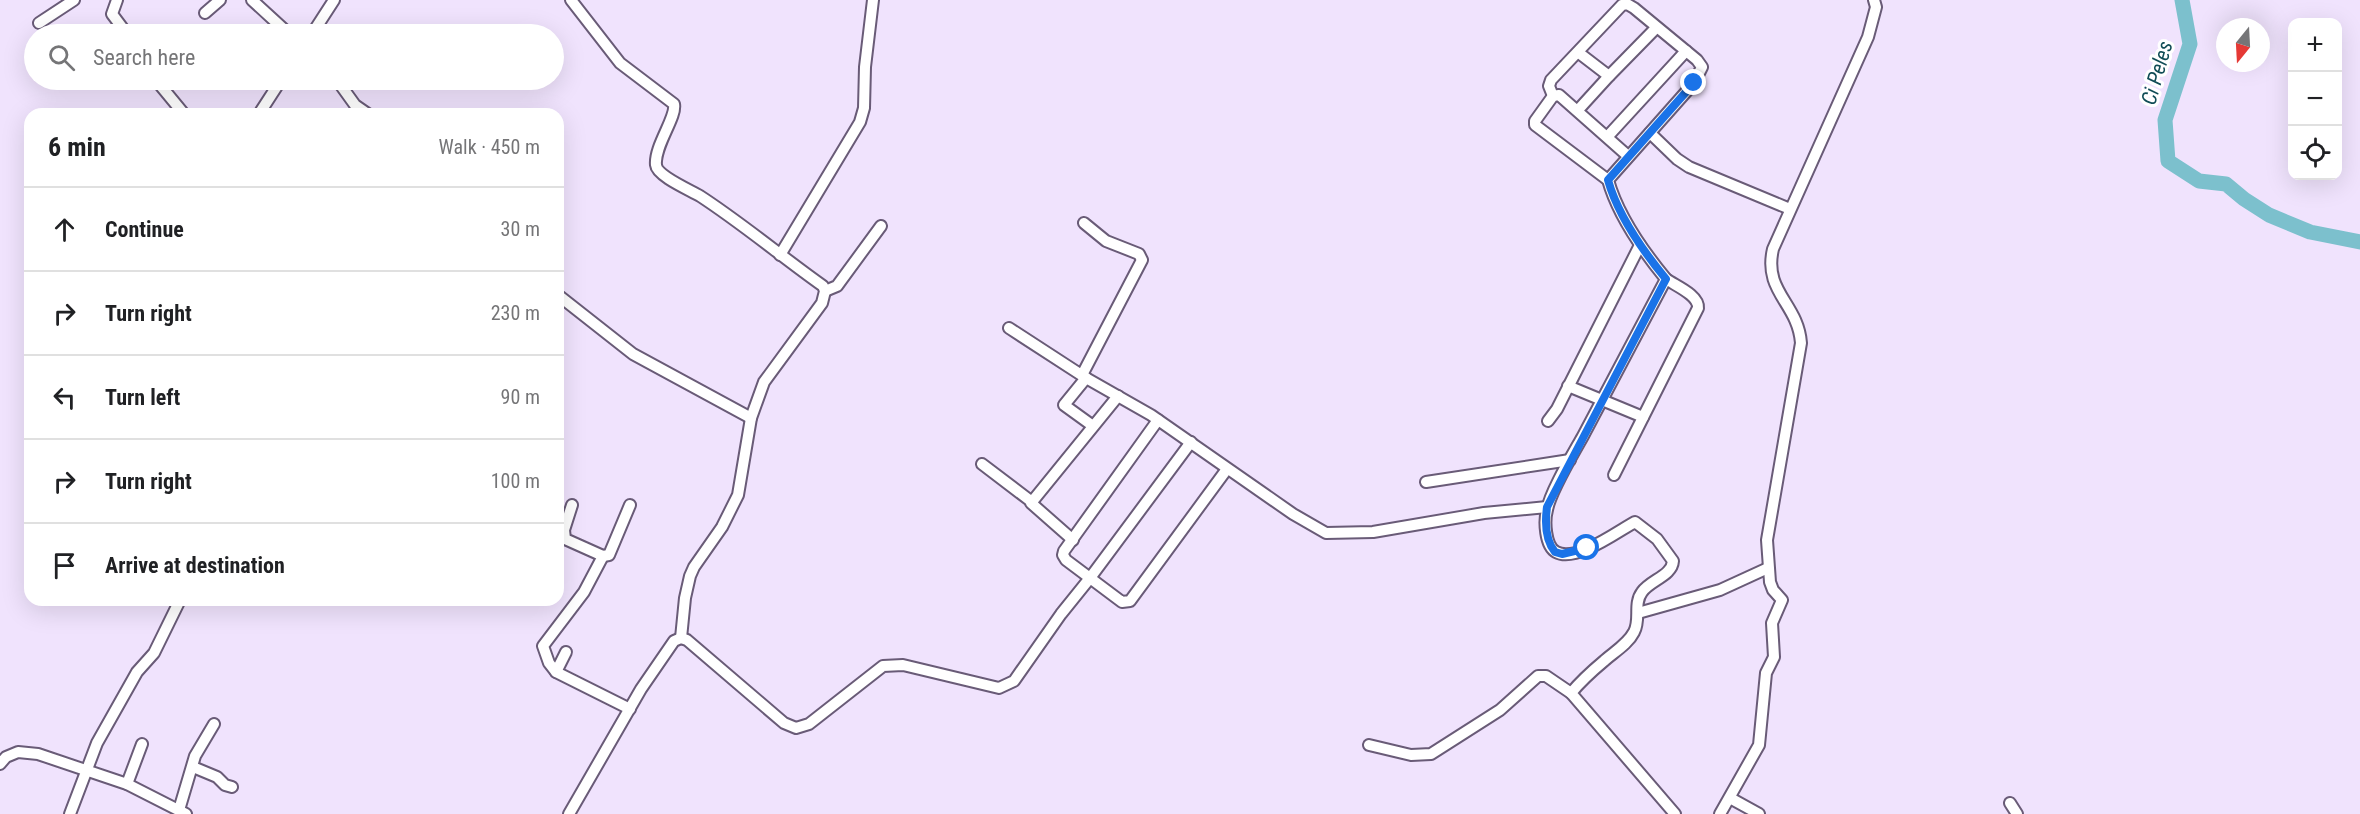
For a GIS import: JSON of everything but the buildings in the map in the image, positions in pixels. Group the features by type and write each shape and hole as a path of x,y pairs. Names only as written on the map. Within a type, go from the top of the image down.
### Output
{"street":[{"path":"39,22 74,0"},
{"path":"205,13 220,0"},
{"path":"252,0 278,24"},
{"path":"319,24 334,0"},
{"path":"571,0 620,63 674,104 675,108 658,150 656,164 659,172 701,196 823,286 825,291 822,303 767,377 751,418 740,488 722,527 694,567 685,598 681,638"},
{"path":"780,255 860,122 864,108 865,66 873,0"},
{"path":"1720,814 1759,745 1766,670 1774,657 1772,623 1782,598 1773,590 1768,568 1767,540 1801,343 1800,331 1790,308 1773,283 1770,262 1790,209 1868,37 1875,14 1874,0"},
{"path":"114,1 112,14 120,24"},
{"path":"1553,96 1549,86 1551,80 1622,5 1634,8 1702,67 1700,75 1608,180"},
{"path":"1578,110 1656,28"},
{"path":"1608,136 1686,51"},
{"path":"1579,53 1609,76"},
{"path":"164,90 179,108"},
{"path":"263,108 275,90"},
{"path":"345,90 360,108"},
{"path":"1614,475 1699,304 1696,298 1666,279 1640,244 1608,180 1535,124 1535,121 1553,96 1559,94 1628,156"},
{"path":"1650,133 1677,159 1689,167 1790,209"},
{"path":"1084,223 1106,241 1139,254 1142,260 1084,376 1064,405 1093,426"},
{"path":"825,291 837,286 881,226"},
{"path":"1548,421 1554,415 1640,244"},
{"path":"1571,693 1627,642 1635,632 1637,603 1642,592 1673,566 1673,561 1657,539 1635,522 1599,544 1562,554 1555,552 1550,545 1545,520 1547,507 1570,460 1666,279"},
{"path":"564,300 633,354 751,418"},
{"path":"1009,328 1158,420 1293,514 1326,533 1373,532 1484,513 1547,507"},
{"path":"1568,386 1644,417"},
{"path":"1032,502 1118,396"},
{"path":"1158,420 1063,555 1066,560 1122,602 1130,601 1227,468"},
{"path":"569,814 671,643 681,638 687,640 784,723 792,727 801,728 809,724 883,666 903,665 999,688 1006,686 1014,681 1066,607 1191,442"},
{"path":"1426,482 1570,460"},
{"path":"982,464 1032,502 1032,506 1073,540"},
{"path":"572,505 564,530 565,538 569,542 603,556 609,555 630,506"},
{"path":"603,556 584,592 543,646 549,663 556,672 630,709"},
{"path":"1638,613 1720,590 1768,568"},
{"path":"70,814 97,743 136,672 154,652 177,606"},
{"path":"556,672 566,652"},
{"path":"1369,745 1411,755 1431,754 1500,710 1538,676 1546,676 1571,693 1675,814"},
{"path":"0,764 10,754 25,752 127,784 183,812 195,756 214,724"},
{"path":"127,784 142,744"},
{"path":"193,767 232,787"},
{"path":"1730,798 1759,814"},
{"path":"2010,803 2017,814"}],"waterway":[{"name":"Ci Peles","path":"2182,0 2190,44 2165,120 2168,161 2199,181 2226,184 2269,215 2310,232 2360,242"}],"route":[{"path":"1587,548 1562,554 1555,552 1548,539 1545,520 1547,507 1666,279 1648,258 1611,190 1608,180 1694,83"}]}
